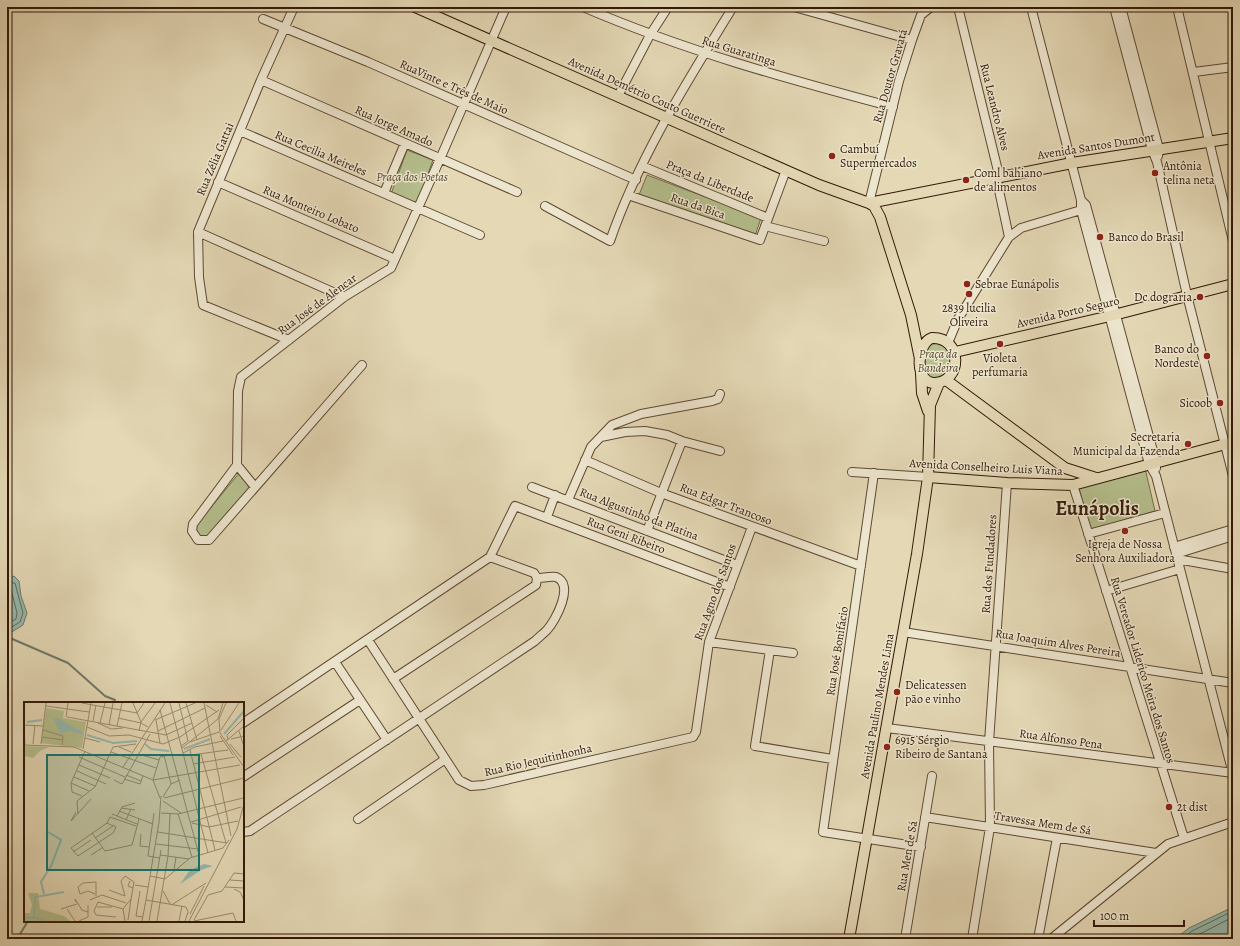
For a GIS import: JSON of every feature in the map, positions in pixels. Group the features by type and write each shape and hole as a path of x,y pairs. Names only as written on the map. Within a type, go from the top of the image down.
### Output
{"main road":[{"name":"Avenida Demétrio Couto Guerriere","path":"415,7 786,170 850,197 869,203"},
{"name":"Avenida Santos Dumont","path":"869,203 998,176 1233,138"},
{"path":"869,203 874,206 880,217 911,315 920,359 922,393 929,413"},
{"name":"Avenida Porto Seguro","path":"955,352 1114,315 1233,284"},
{"path":"911,315 919,331 927,340"},
{"path":"927,340 939,338 948,343 955,352 954,368 942,381 931,398 929,413"},
{"path":"920,359 927,340"},
{"path":"921,373 927,382 942,381 1066,468 1096,478"},
{"name":"Avenida Paulino Mendes Lima","path":"848,939 904,632 928,477 929,413"},
{"name":"Avenida Conselheiro Luis Viana","path":"928,477 1007,483 1073,485 1229,443"},
{"path":"1066,468 1071,476 1073,485"}],"street":[{"name":"Rua Zélia Gattai","path":"288,340 203,305 199,277 198,232 261,80 294,7"},
{"name":"Rua José de Alencar","path":"237,465 238,391 241,377 344,297 391,268 506,7"},
{"name":"Rua Guaratinga","path":"583,7 650,35 704,53 794,81 893,107"},
{"path":"618,96 650,35 668,7"},
{"path":"545,206 610,241 623,204 666,118 733,7"},
{"path":"794,7 912,40"},
{"name":"Rua Doutor Gravatá","path":"869,203 893,107 912,40 921,16 931,7"},
{"name":"Rua Leandro Alves","path":"958,7 998,176 997,181 1009,237"},
{"path":"1031,7 1153,463 1207,680 1233,774"},
{"path":"1114,7 1130,54"},
{"path":"1121,7 1130,54 1155,150 1187,295 1229,443 1233,476"},
{"path":"1177,7 1233,241"},
{"name":"RuaVinte e Três de Maio","path":"263,19 368,62 636,180"},
{"path":"1194,74 1233,67"},
{"path":"1194,74 1233,70"},
{"name":"Rua Jorge Amado","path":"261,80 517,192"},
{"name":"Rua Cecilia Meireles","path":"240,131 480,236"},
{"path":"384,193 405,143"},
{"name":"Praça da Liberdade","path":"642,166 766,222 824,241"},
{"path":"766,222 786,170"},
{"name":"Rua Monteiro Lobato","path":"218,182 395,259"},
{"name":"Rua da Bica","path":"628,195 760,240 766,222"},
{"path":"948,343 958,319 1009,237 1021,228 1083,205"},
{"path":"198,232 344,297"},
{"path":"255,487 237,465 194,524 192,530 195,537 202,541 209,540 362,365"},
{"path":"568,500 591,446 612,425 629,417 712,401 718,399 720,394"},
{"path":"601,437 625,432 645,431 667,435 682,441 720,451"},
{"path":"647,531 682,441"},
{"name":"Rua Edgar Trancoso","path":"585,460 661,493 861,566"},
{"name":"Avenida Conselheiro Luis Viana","path":"852,472 928,477"},
{"name":"Rua José Bonifácio","path":"866,839 823,832 832,759 874,473"},
{"name":"Rua dos Fundadores","path":"972,939 990,827 989,742 1007,483"},
{"name":"Rua Vereador Liderico Meira dos Santos","path":"1073,485 1184,838"},
{"name":"Rua Algustinho da Platina","path":"532,487 737,565"},
{"path":"547,517 555,495"},
{"name":"Rua Geni Ribeiro","path":"490,557 515,506 730,587"},
{"path":"1088,534 1165,513"},
{"name":"Rua Agno dos Santos","path":"693,737 696,732 709,642 752,527"},
{"path":"1176,553 1233,529"},
{"path":"1176,553 1233,536"},
{"path":"1176,553 1233,569"},
{"path":"244,721 368,640 490,557 534,573 537,578 536,585 392,679"},
{"path":"1106,590 1180,569"},
{"path":"244,832 250,831 535,641 547,630 555,617 566,590 564,583 555,577 537,578"},
{"name":"Rua Joaquim Alves Pereira","path":"904,632 1233,683"},
{"name":"Rua Rio Jequitinhonha","path":"368,640 444,760 459,780 464,784 478,787 693,737"},
{"path":"709,642 793,653"},
{"path":"770,650 755,746 832,759"},
{"path":"335,662 387,740"},
{"path":"244,776 360,700"},
{"name":"Rua Alfonso Pena","path":"887,728 1233,774"},
{"path":"358,819 444,760"},
{"name":"Rua Men de Sá","path":"905,939 932,776"},
{"name":"Travessa Mem de Sá","path":"926,817 1156,853"},
{"path":"1051,939 1168,844 1233,822"},
{"path":"1038,939 1057,838"},
{"path":"866,839 921,847"}],"green space":[{"name":"Praça dos Poetas","path":"407,150 433,160 417,204 391,194"},
{"path":"647,175 761,218 755,236 639,195"},
{"name":"Praça da Bandeira","path":"934,341 947,344 953,365 945,377 928,378 924,369 925,353 930,344"},
{"path":"1145,468 1155,511 1090,530 1079,488"},
{"path":"240,472 245,476 249,489 208,538 202,539 194,528"}],"water":[{"path":"14,576 19,581 21,596 27,613 23,625 7,635 7,579"},
{"path":"1233,907 1233,939 1175,939 1189,928"}],"waterway":[{"path":"7,632 10,638 68,663 105,696 115,700 114,702"},
{"path":"17,939 27,922"}],"place":[{"name":"Cambuí Supermercados","path":"832,156"},
{"name":"Antônia telina neta","path":"1155,173"},
{"name":"Coml bahiano de alimentos","path":"966,180"},
{"name":"Banco do Brasil","path":"1100,237"},
{"name":"Sebrae Eunápolis","path":"967,284"},
{"name":"2839 lucilia Oliveira","path":"969,294"},
{"name":"Dc dograria","path":"1200,297"},
{"name":"Violeta perfumaria","path":"1000,344"},
{"name":"Banco do Nordeste","path":"1207,356"},
{"name":"Sicoob","path":"1220,403"},
{"name":"Secretaria Municipal da Fazenda","path":"1188,444"},
{"name":"Igreja de Nossa Senhora Auxiliadora","path":"1125,531"},
{"name":"Delicatessen pão e vinho","path":"897,692"},
{"name":"6915 Sérgio Ribeiro de Santana","path":"887,747"},
{"name":"2t dist","path":"1169,807"}],"district":[{"name":"Eunápolis","path":"1097,508"}]}
